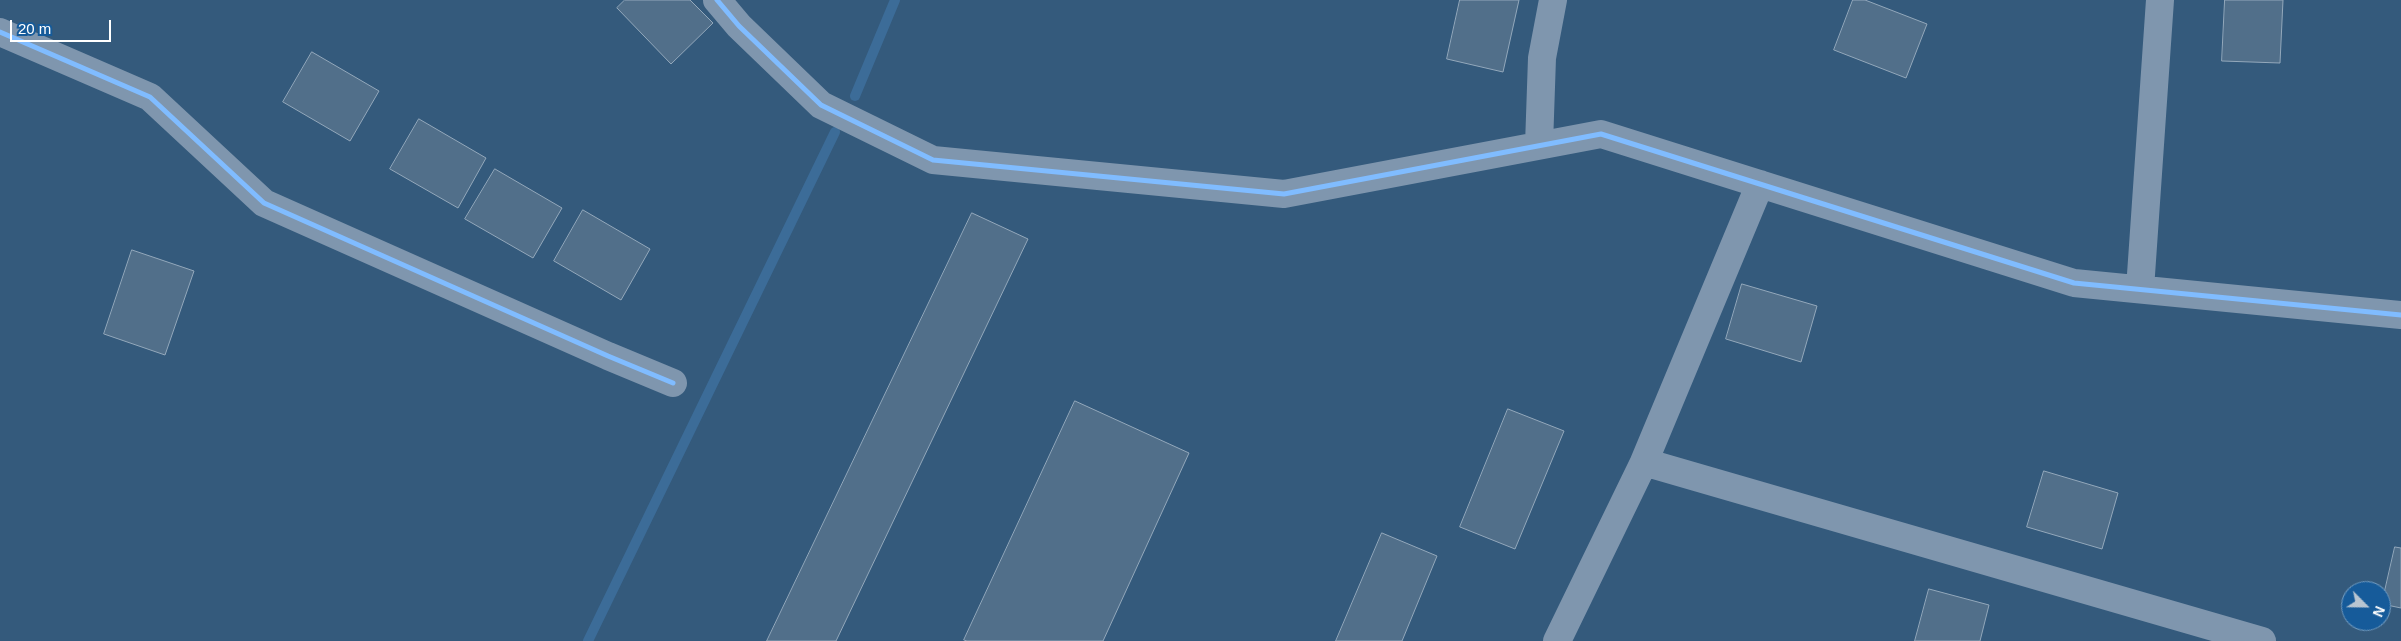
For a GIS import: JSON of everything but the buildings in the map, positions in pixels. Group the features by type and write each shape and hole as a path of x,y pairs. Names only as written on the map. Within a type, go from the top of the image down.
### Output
{"street":[{"path":"717,0 739,26 821,105 933,160 1284,194 1601,134 2074,283 2401,315"},
{"path":"1539,145 1542,58 1553,0"},
{"path":"2140,289 2160,0"},
{"path":"0,32 150,97 264,203 608,356 673,382"},
{"path":"1556,641 1644,462 1760,184"},
{"path":"1644,462 2262,641"}],"waterway":[{"path":"855,96 895,0"},
{"path":"588,641 835,132"}],"cycle path":[{"path":"717,0 739,26 821,105 933,160 1284,194 1601,134 2074,283 2401,315"},
{"path":"0,32 150,97 264,203 673,383"}]}
